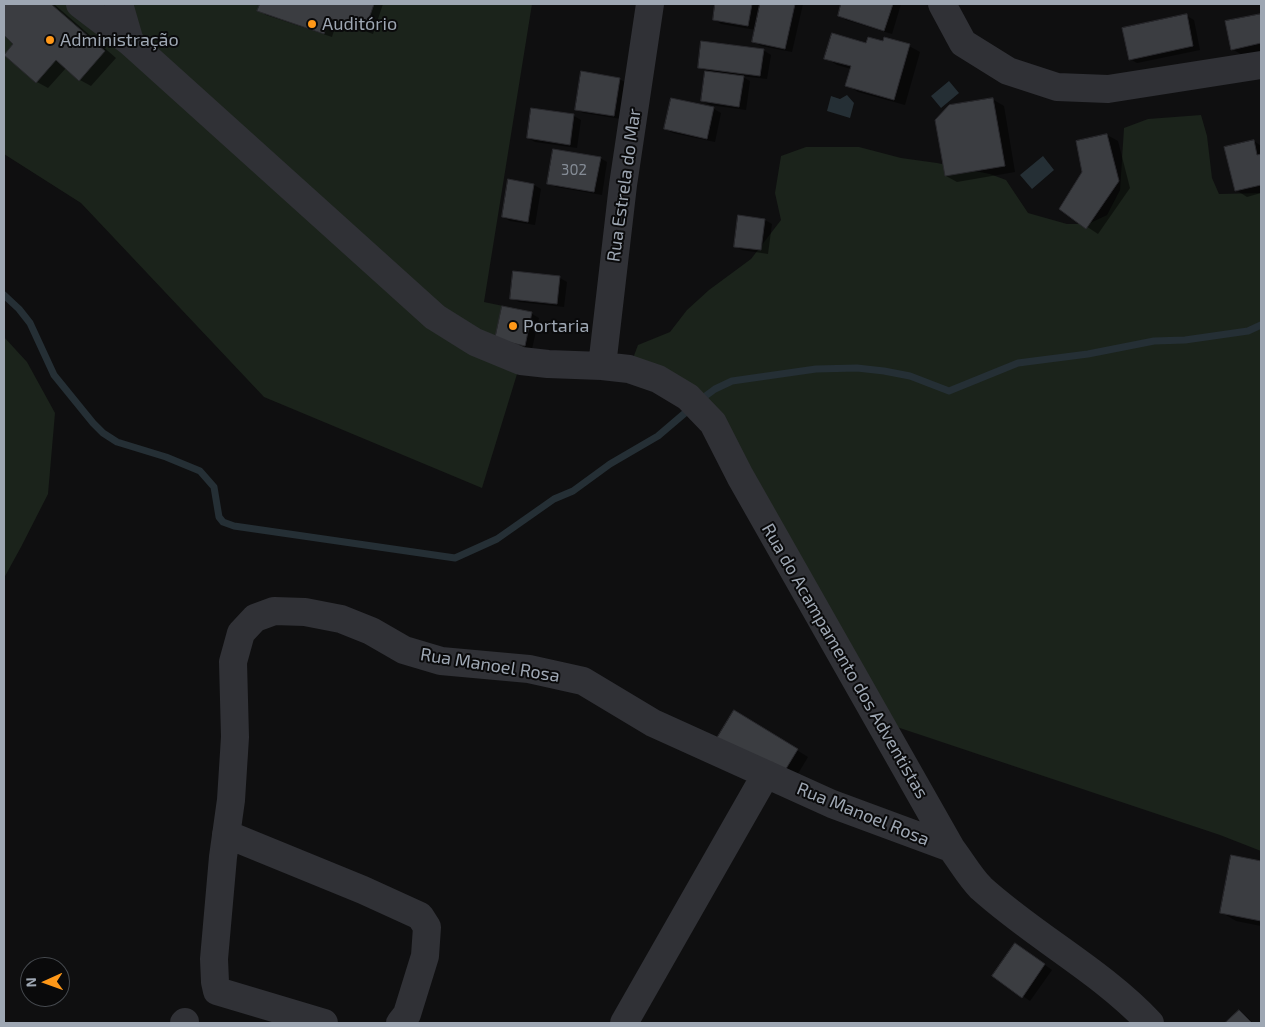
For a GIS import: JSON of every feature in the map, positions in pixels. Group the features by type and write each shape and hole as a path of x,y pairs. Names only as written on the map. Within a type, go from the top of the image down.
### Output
{"street":[{"name":"Rua do Acampamento dos Adventistas","path":"80,4 130,42 435,317 475,342 522,361 628,369 658,380 688,397 713,423 740,476 951,848 980,886 1019,920 1082,964 1131,1003 1150,1023"},
{"path":"119,4 130,42"},
{"name":"Rua Estrela do Mar","path":"602,366 623,185 650,4"},
{"path":"942,4 963,43 1008,71 1057,87 1108,89 1261,65"},
{"name":"Rua Manoel Rosa","path":"324,1023 217,991 214,982 214,959 231,800 235,737 233,662 241,633 255,618 274,611 306,612 341,619 371,630 404,650 441,661 529,669 583,681 653,723 832,804 951,848"},
{"path":"624,1023 766,774"},
{"path":"226,834 363,890 420,916 427,928 425,956 407,1014 400,1023"}],"shaded area":[{"path":"4,4 532,4 484,302 532,312 521,361 482,488 264,397 81,203 4,154"},
{"path":"949,81 959,93 941,108 931,96"},
{"path":"847,95 854,103 850,118 827,111 831,96 840,99"},
{"path":"1201,115 1207,136 1212,178 1219,194 1261,193 1261,851 1220,835 879,721 722,431 630,366 638,345 670,332 687,310 709,290 751,259 781,220 775,193 781,156 806,147 859,147 901,158 990,174 1006,180 1028,213 1067,224 1088,224 1107,215 1120,190 1124,128 1148,119"},
{"path":"1043,156 1054,170 1032,189 1020,175"},
{"path":"4,337 27,362 55,413 48,494 4,578"}],"building":[{"name":"Administração","path":"4,4 51,4 105,51 79,81 56,60 36,83 4,55 13,44 4,35"},
{"name":"Auditório","path":"260,4 374,4 365,30 329,18 324,34 257,11"},
{"path":"715,4 752,4 748,26 713,20"},
{"path":"760,4 795,4 785,49 752,42"},
{"path":"841,4 893,4 884,31 838,16"},
{"path":"1187,14 1193,46 1129,60 1122,28"},
{"path":"1261,14 1261,43 1231,50 1225,21"},
{"path":"832,33 866,43 868,37 883,41 884,37 910,44 894,100 845,86 851,66 824,59"},
{"path":"701,41 764,49 760,76 698,68"},
{"path":"581,71 620,78 614,116 575,110"},
{"path":"705,71 744,76 739,107 701,101"},
{"path":"671,98 714,107 707,139 664,129"},
{"path":"993,98 1005,166 945,176 935,120 949,105"},
{"path":"531,108 574,114 570,145 527,138"},
{"path":"1107,134 1119,181 1086,229 1059,209 1082,172 1076,141"},
{"path":"1254,140 1257,155 1261,154 1261,185 1235,191 1224,147"},
{"path":"553,149 601,157 594,192 547,184"},
{"path":"508,179 534,184 528,222 502,217"},
{"path":"738,215 765,219 761,250 734,247"},
{"path":"513,271 560,276 557,304 510,299"},
{"name":"Portaria","path":"502,306 532,312 525,346 495,339"},
{"path":"734,710 798,749 781,777 717,738"},
{"path":"1231,855 1261,861 1261,921 1220,913"},
{"path":"1015,943 1045,964 1022,998 992,976"},
{"path":"1239,1010 1252,1023 1225,1023"}],"waterway":[{"path":"4,295 30,323 54,375 93,423 103,433 117,442 166,457 200,471 214,487 219,517 223,522 234,526 455,558 497,539 554,499 573,491 610,464 658,436 692,407"},
{"path":"700,400 715,389 732,381 816,369 857,368 884,371 910,376 949,391 1018,363 1088,354 1154,341 1185,340 1248,331 1261,325"}],"place":[{"name":"Auditório","path":"312,24"},
{"name":"Administração","path":"50,40"},
{"name":"Portaria","path":"513,326"}]}
